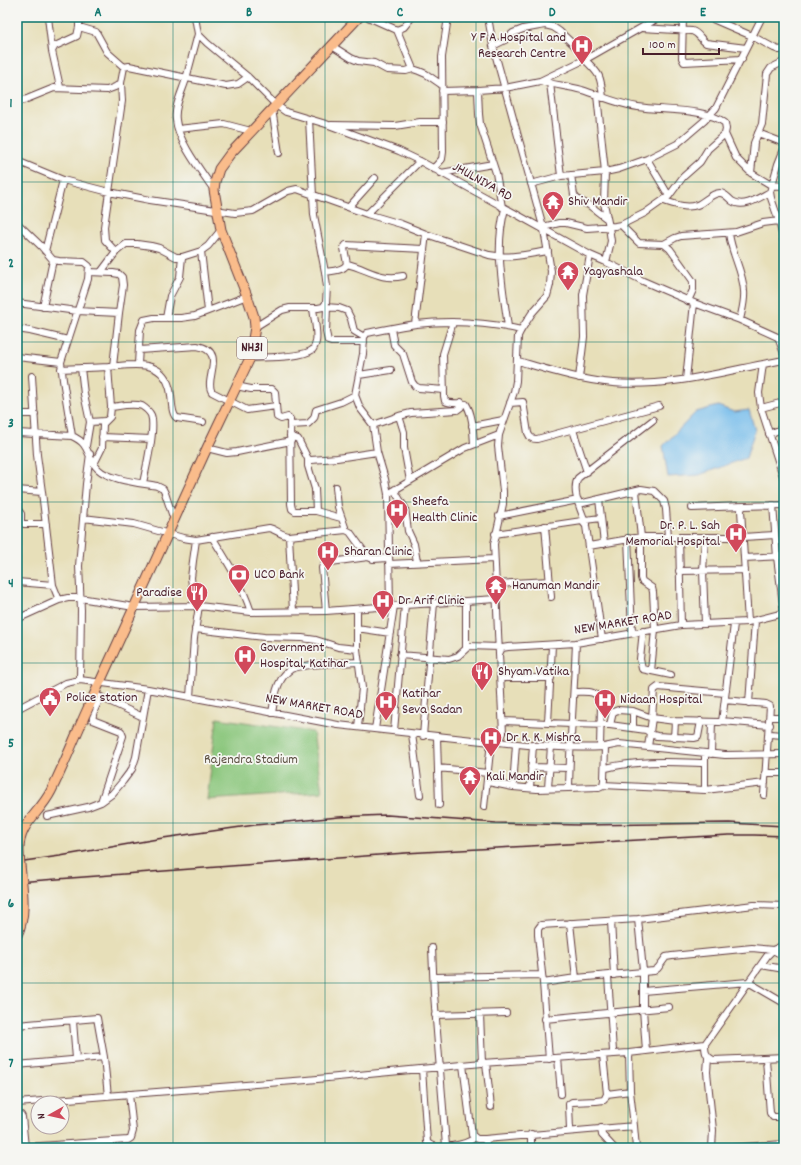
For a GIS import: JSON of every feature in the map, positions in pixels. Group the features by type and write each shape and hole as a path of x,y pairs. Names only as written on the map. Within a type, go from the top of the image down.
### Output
{"highway":[{"name":"NH31","path":"17,935 23,920 18,843 21,833 24,827 40,808 51,790 89,706 98,696 99,683 250,358 255,327 247,296 221,230 214,190 216,176 223,163 251,131 359,17"}],"street":[{"path":"48,17 52,51 60,87"},
{"path":"52,51 55,46 77,36 79,17"},
{"path":"195,17 198,34 176,111 176,120 183,142 214,190"},
{"path":"368,17 397,30 404,28 412,17"},
{"path":"433,169 442,159 443,152 442,57 448,17"},
{"path":"488,17 493,46 543,228 551,271 550,285 547,296 532,313 518,336 516,381 499,435 498,446 503,504 495,534 494,559 504,721 503,733 499,742"},
{"path":"543,17 545,25"},
{"path":"332,46 351,58 374,63 387,70 406,71 413,69 426,74 442,88 478,90 504,88 540,81 586,58 660,17"},
{"path":"683,17 682,58 684,62 742,59"},
{"path":"708,17 781,50 783,63 771,68 767,74 762,124 754,143 751,173"},
{"path":"531,184 561,176 605,172 635,164 677,144 716,108 762,17"},
{"path":"493,46 505,40 513,33 523,29 545,25 553,27 586,58 600,76 605,172 604,204 611,241 606,262"},
{"path":"79,27 96,32 107,52 124,67 134,66 226,86 238,84 248,77"},
{"path":"642,28 696,32 706,43 746,48"},
{"path":"397,30 413,69"},
{"name":"JHULNIYA RD","path":"198,34 248,77 274,107 326,124 399,151 420,161 590,255 643,281 691,302 740,320 781,339"},
{"path":"116,252 105,240 104,233 108,192 122,101 121,83 124,67"},
{"path":"540,81 580,89 638,107 710,115 721,119 725,122 725,134 736,158 751,173 771,185 784,186"},
{"path":"17,103 46,90 60,87 107,90 121,83"},
{"path":"550,83 561,176"},
{"path":"478,90 480,124 496,173 503,208 499,232 499,257 508,327"},
{"path":"274,107 279,153"},
{"path":"309,119 316,228 325,272 327,293 325,308 328,341 364,340"},
{"path":"326,124 395,126 420,122 443,122"},
{"path":"178,129 224,124 251,131"},
{"path":"758,133 784,143"},
{"path":"543,228 559,223 566,223 587,228 609,227 621,225 645,214 669,196 684,177 700,162 708,149 725,134"},
{"path":"784,149 771,185 770,192 784,242"},
{"path":"647,159 669,196"},
{"path":"17,161 62,180 108,192 235,213 252,211 288,191 297,189 367,214 401,224 477,252 499,257 548,251"},
{"path":"367,214 420,161"},
{"path":"441,173 493,164"},
{"path":"571,175 574,195 578,200 589,205 606,218"},
{"path":"349,207 375,178"},
{"path":"45,251 62,180"},
{"path":"664,201 684,206 691,206 698,204 714,194 720,193 724,194 733,202 744,204 770,192"},
{"path":"621,225 640,243 664,244 681,236 729,233 763,223 779,221"},
{"path":"17,223 52,260 84,262 89,266 89,272 68,340 61,369 72,436"},
{"path":"101,272 116,252 126,244 137,244 159,248 172,255 182,257 201,251 208,246 221,230"},
{"path":"729,233 730,244 743,283 744,300 740,320"},
{"path":"415,324 426,234"},
{"path":"664,244 676,255 692,281 686,379"},
{"path":"325,272 343,269 347,264 344,248 346,245 423,249"},
{"path":"201,251 208,311"},
{"path":"579,378 584,336 583,295 590,255"},
{"path":"166,318 170,296 180,277 182,257"},
{"path":"43,307 52,260"},
{"path":"347,264 362,268 382,277 394,278 403,276"},
{"path":"89,272 119,274 122,277 123,284 110,367 110,417 103,424 102,448 94,464"},
{"path":"138,364 140,330 144,320 154,318 189,317 201,314 247,296"},
{"path":"17,303 77,311 119,313"},
{"path":"255,327 282,310 290,308 339,308 347,311 354,331 364,340"},
{"path":"250,358 293,356 311,351 316,343 317,335 313,308"},
{"path":"375,729 390,633 392,606 389,561 388,494 377,452 373,425 360,408 355,395 364,340 367,333 415,324 453,322 478,323 521,330"},
{"path":"453,322 443,354 444,390 446,402 461,402 466,404 472,426 474,444"},
{"path":"17,329 30,330 68,340"},
{"path":"391,329 394,345 403,354 412,382 415,386 419,388 444,390"},
{"path":"781,339 784,354"},
{"path":"139,350 196,346 207,349 210,353 213,364 210,389 212,392 247,410 276,406"},
{"path":"17,357 62,362"},
{"path":"518,361 579,378 632,384 686,379 784,360"},
{"path":"61,369 138,364 150,366 164,376 169,384 172,395 173,416 202,422"},
{"path":"763,364 759,393 761,408 784,479"},
{"path":"81,368 84,394 90,422 86,446"},
{"path":"359,375 391,370"},
{"path":"32,376 36,455 53,586 59,600"},
{"path":"236,386 257,390 272,389 275,392 277,417 281,419 288,417 290,419 292,509 296,511 316,511 341,518"},
{"path":"290,426 308,424 314,418 316,410 342,402 355,395"},
{"path":"373,425 399,416 420,412 457,410 461,406 461,402"},
{"path":"510,403 524,402 528,433 533,439 573,430 659,406"},
{"path":"761,408 784,402"},
{"path":"111,407 136,405 143,407 151,415 151,439 143,483"},
{"path":"17,414 35,414"},
{"path":"399,416 404,432 404,448 410,481"},
{"path":"472,426 503,420"},
{"path":"602,639 586,523 575,491 575,484 578,478 653,420"},
{"path":"90,422 105,421"},
{"path":"769,434 784,428"},
{"path":"573,430 587,472"},
{"path":"17,433 72,436 86,446 94,464 99,470 117,478 157,486 163,489 174,521"},
{"path":"388,494 474,444 499,435"},
{"path":"102,437 151,439"},
{"path":"207,448 226,453 237,452 296,437 300,442 308,460 309,470 315,489 316,511"},
{"path":"308,460 336,458 377,452"},
{"path":"80,680 79,566 90,454"},
{"path":"336,487 338,507 346,530 350,532 368,557"},
{"path":"395,489 405,508 408,531 416,549 417,562"},
{"path":"500,516 648,489 659,494 664,501 666,508 668,537"},
{"path":"17,490 42,492"},
{"path":"636,491 641,537 641,578 642,582 652,588 656,630 651,671"},
{"path":"599,499 604,544"},
{"path":"773,505 777,557 784,613"},
{"path":"692,508 784,505"},
{"path":"743,506 741,516 748,622"},
{"path":"17,511 21,514 21,523 46,524"},
{"path":"83,518 134,524 196,540 270,528 285,536 346,530"},
{"path":"495,534 582,521 586,523 601,518"},
{"path":"545,526 551,597"},
{"path":"589,546 628,538 641,537 705,538 775,535"},
{"path":"289,536 293,611"},
{"path":"212,537 246,595 251,612"},
{"path":"679,537 681,625"},
{"path":"628,538 632,633"},
{"path":"705,538 703,571 705,624"},
{"path":"190,697 192,653 196,629 197,606 191,578 192,561 196,540"},
{"path":"744,558 784,556"},
{"path":"326,612 322,568 323,565 330,562 368,557 389,561 417,562 494,559"},
{"path":"680,571 745,570"},
{"path":"495,584 550,581"},
{"path":"17,582 53,586"},
{"path":"17,619 59,600 68,598 80,598 134,607 197,606 251,612 326,612 405,604 496,599"},
{"path":"466,601 466,648"},
{"path":"423,736 434,603"},
{"path":"394,731 405,604"},
{"path":"357,609 357,649 362,688 358,728"},
{"name":"NEW MARKET ROAD","path":"499,654 502,648 508,647 576,643 681,625 734,624 755,621 784,613"},
{"path":"749,703 755,621"},
{"path":"722,721 734,624"},
{"path":"357,628 390,633"},
{"path":"196,629 264,637 302,638 316,640 338,648 357,649"},
{"path":"644,631 640,664 642,669 671,675"},
{"path":"569,788 576,643"},
{"path":"548,723 552,644"},
{"path":"400,655 430,658 454,658 469,646 499,647"},
{"path":"272,712 280,680 285,673 290,670 310,666 359,662"},
{"path":"501,678 551,678"},
{"name":"NEW MARKET ROAD","path":"17,709 66,684 80,680 148,689 338,725 394,731 423,736 570,747 603,747 619,744 725,755 784,754"},
{"path":"648,747 654,690 658,687 725,693"},
{"path":"47,816 88,807 101,802 112,794 132,769 136,757 148,689"},
{"path":"574,692 591,692 599,697 600,725 606,768 603,785"},
{"path":"101,802 123,736 121,731 93,720 92,717 98,696 143,717"},
{"path":"725,700 769,705 771,709 764,795"},
{"path":"610,724 613,712 615,710 633,711 652,718 716,723 722,721 770,725"},
{"path":"632,728 633,711"},
{"path":"770,717 784,717"},
{"path":"674,738 675,720"},
{"path":"504,721 600,725 610,724 649,731 653,735 657,736 674,738 698,737 701,721"},
{"path":"705,790 705,763 708,753 712,722"},
{"path":"412,734 420,795"},
{"path":"769,734 784,735"},
{"path":"436,737 439,805"},
{"path":"484,808 488,782 491,742"},
{"path":"513,787 516,744"},
{"path":"530,788 533,745"},
{"path":"548,788 551,746"},
{"path":"606,768 622,764 644,762 705,763"},
{"path":"531,767 569,768"},
{"path":"438,768 488,773"},
{"path":"765,773 784,773"},
{"path":"488,782 513,787 530,788 569,788 603,785 705,790 765,784"},
{"path":"549,1059 538,929 541,925 638,919 740,906 784,906"},
{"path":"638,919 643,971 643,1009 646,1051"},
{"path":"611,921 614,975"},
{"path":"570,923 576,978"},
{"path":"712,1148 713,1130 707,1072 708,1058 705,1044 764,960 773,950 784,945"},
{"path":"432,948 439,1068 446,1146"},
{"path":"543,982 654,971 666,957 672,956 752,948 773,950 784,956"},
{"path":"764,960 784,969"},
{"path":"434,977 542,975"},
{"path":"608,976 609,1012 613,1051"},
{"path":"643,990 748,982 784,1003"},
{"path":"546,1019 669,1007"},
{"path":"436,1015 506,1013"},
{"path":"480,1014 484,1063 491,1107"},
{"path":"17,1025 97,1018 104,1057 108,1096"},
{"path":"73,1021 76,1059"},
{"path":"17,1103 484,1063 629,1053 705,1044"},
{"path":"629,1053 630,1091 636,1148"},
{"path":"570,1130 569,1104 572,1102 604,1100 607,1094 603,1055"},
{"path":"17,1065 104,1057"},
{"path":"708,1058 712,1060 784,1057"},
{"path":"558,1058 561,1094"},
{"path":"766,1058 770,1113 773,1117 784,1117"},
{"path":"463,1065 472,1135 474,1138"},
{"path":"422,1069 427,1142 431,1146 446,1146 469,1142 474,1138 485,1139 570,1130 634,1126"},
{"path":"607,1094 630,1091"},
{"path":"19,1148 107,1145 128,1140 133,1135 129,1094"},
{"path":"17,1115 21,1115 22,1117 26,1148"},
{"path":"601,1128 602,1135 614,1148"},
{"path":"531,1134 531,1148"},
{"path":"485,1139 487,1148"},
{"path":"730,1148 784,1144"}],"green space":[{"name":"Rajendra Stadium","path":"217,718 313,732 322,792 207,800"}],"water":[{"path":"718,406 734,412 749,410 755,430 746,458 699,475 668,477 663,446 696,412"}],"railway":[{"path":"17,862 163,838 255,825 339,817 387,815 496,823 581,825 729,823 784,826"},
{"path":"17,882 405,853 729,835 784,836"}],"place":[{"name":"Y F A Hospital and Research Centre","path":"582,66"},
{"name":"Shiv Mandir","path":"553,222"},
{"name":"Yagyashala","path":"568,292"},
{"name":"Sheefa Health Clinic","path":"397,530"},
{"name":"Dr. P. L. Sah Memorial Hospital","path":"736,554"},
{"name":"Sharan Clinic","path":"328,572"},
{"name":"UCO Bank","path":"239,594"},
{"name":"Hanuman Mandir","path":"496,606"},
{"name":"Paradise","path":"197,612"},
{"name":"Dr Arif Clinic","path":"383,620"},
{"name":"Government Hospital, Katihar","path":"245,676"},
{"name":"Shyam Vatika","path":"482,692"},
{"name":"Police station","path":"50,718"},
{"name":"Nidaan Hospital","path":"605,720"},
{"name":"Katihar Seva Sadan","path":"386,722"},
{"name":"Dr K. K. Mishra","path":"491,758"},
{"name":"Kali Mandir","path":"470,796"}]}
